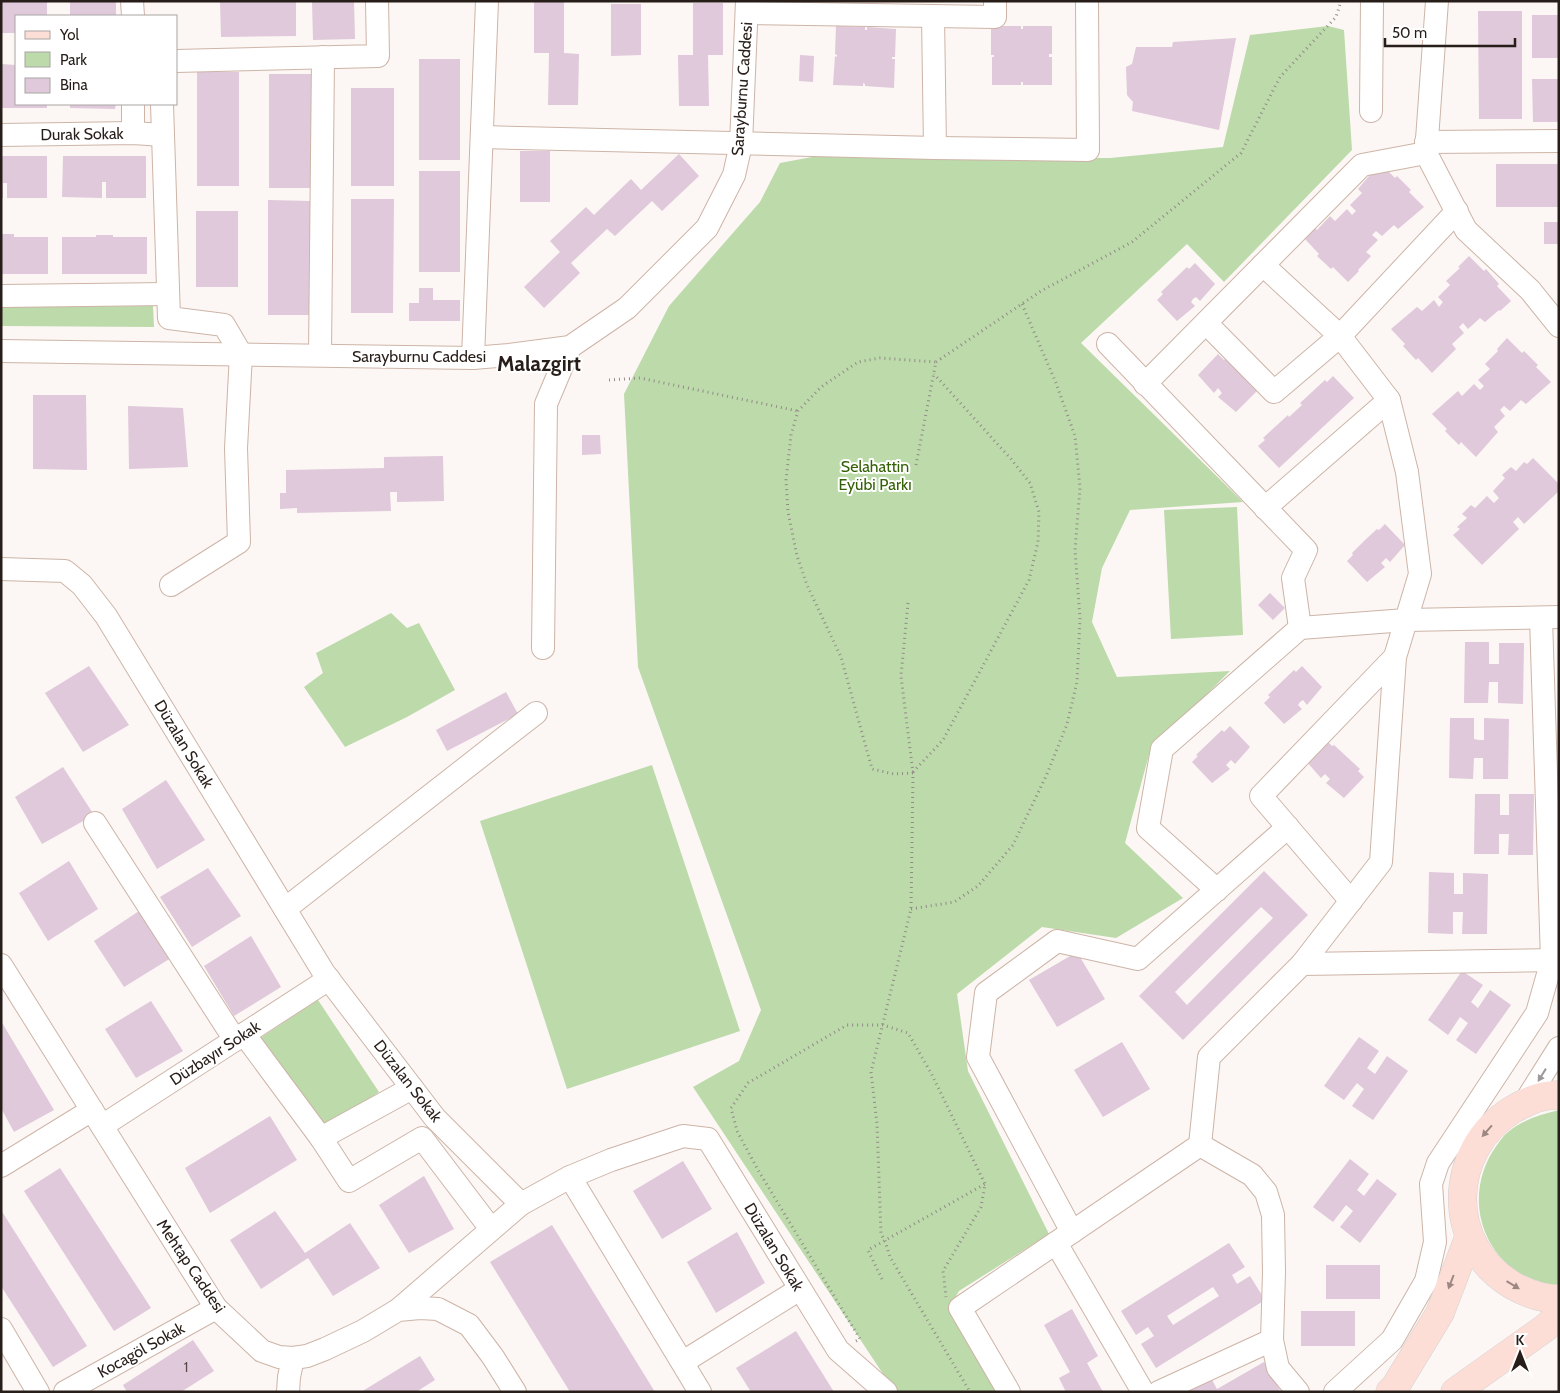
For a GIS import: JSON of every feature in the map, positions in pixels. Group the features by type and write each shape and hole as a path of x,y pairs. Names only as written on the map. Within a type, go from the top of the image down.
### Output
{"main road":[{"path":"1559,1095 1525,1102 1498,1119 1482,1137 1477,1143 1464,1173 1462,1205 1469,1237 1482,1260 1501,1278 1524,1292 1550,1299 1559,1299"},
{"path":"1390,1392 1395,1387 1440,1313 1469,1237"},
{"path":"1455,1392 1559,1316"}],"street":[{"path":"132,1 132,15"},
{"path":"178,61 378,56 377,1"},
{"path":"473,358 487,1"},
{"path":"747,7 803,7 933,16 995,17 995,1"},
{"path":"482,137 1088,150 1087,1"},
{"path":"1371,111 1372,1"},
{"path":"1437,1 1426,147 1466,230 1530,290 1559,326"},
{"name":"Sarayburnu Caddesi","path":"1,351 473,358 570,347 626,308 707,228 734,175 741,144 747,7"},
{"path":"933,16 935,148"},
{"path":"320,355 323,57"},
{"path":"133,105 133,133"},
{"path":"162,105 169,318 224,325 241,354 236,448 239,542 171,585"},
{"name":"Durak Sokak","path":"1,135 133,133 163,135"},
{"path":"1145,384 1362,165 1426,147 1559,141"},
{"path":"1206,323 1274,392 1340,336 1457,212"},
{"path":"1200,1145 1209,1057 1302,964 1381,862 1395,657 1420,574 1407,472 1389,400 1340,336 1263,265"},
{"path":"1530,290 1559,303"},
{"path":"1,296 168,294"},
{"path":"1108,344 1306,550 1293,578 1300,628"},
{"path":"543,648 546,404 570,347"},
{"path":"1265,508 1389,400"},
{"name":"Düzalan Sokak","path":"1,569 65,572 82,585 106,616 329,979 435,1118 521,1204 570,1177 611,1160 683,1136 708,1139 838,1350 886,1392"},
{"path":"1217,890 1148,828 1162,749 1300,628 1406,620 1550,617 1556,960 1537,1013 1438,1163 1430,1184 1435,1242 1426,1281 1392,1340 1335,1392"},
{"path":"1351,901 1261,796 1395,657"},
{"path":"285,909 536,713"},
{"path":"95,823 240,1037 321,1138 349,1181 422,1138 491,1230"},
{"path":"1143,1392 1064,1237 978,1057 986,993 1058,941 1138,959 1288,827"},
{"path":"1302,964 1556,960"},
{"name":"Mehtap Caddesi","path":"1,965 9,993 97,1118 216,1308 262,1351 279,1357 307,1356 363,1331 398,1310 420,1308 438,1310 469,1325 493,1357 515,1392"},
{"name":"Düzbayır Sokak","path":"1,1166 97,1118 240,1037 329,979"},
{"path":"1525,1102 1559,1048"},
{"path":"321,1138 412,1088"},
{"path":"1009,1392 960,1308 1200,1145"},
{"path":"1200,1145 1252,1175 1266,1192 1273,1215 1272,1340 1278,1368 1298,1392"},
{"path":"570,1177 700,1392"},
{"path":"398,1310 521,1204"},
{"path":"682,1362 800,1289"},
{"name":"Kocagöl Sokak","path":"65,1392 216,1308"},
{"path":"1,1329 38,1392"},
{"path":"1159,1392 1272,1340"},
{"path":"288,1392 293,1358"}],"path":[{"path":"934,374 1011,459 1030,483 1039,512 1038,542 1030,580 943,740 912,773 894,774 872,769 841,657 807,585 797,556 788,512 786,480 791,435 798,411 820,387 858,362 880,358 936,362 1041,291 1132,242 1241,153 1280,77 1336,17 1341,1"},
{"path":"911,909 954,902 978,886 1013,844 1047,774 1067,724 1077,682 1080,618 1075,550 1080,488 1075,436 1056,383 1022,304"},
{"path":"916,465 936,362"},
{"path":"609,380 640,378 798,411"},
{"path":"908,603 901,676 912,773 911,909 871,1072 876,1124 881,1234 890,1257 970,1392"},
{"path":"838,1350 860,1339 758,1170 737,1131 732,1108 748,1083 847,1025 883,1025 908,1033 931,1073 985,1184 981,1207 943,1271 944,1296 960,1308"},
{"path":"882,1279 868,1250 985,1184"}],"green space":[{"name":"Selahattin Eyübi Parkı","path":"1328,26 1344,30 1352,150 1224,282 1187,244 1081,343 1243,502 1130,510 1102,568 1092,622 1117,677 1230,671 1150,751 1125,843 1183,898 1116,938 1042,927 957,994 968,1071 1049,1234 959,1291 949,1308 997,1392 895,1392 693,1087 739,1061 761,1010 638,667 624,394 669,306 760,202 780,163 812,157 1110,158 1223,147 1250,35"},
{"path":"153,306 154,327 1,326 1,307"},
{"path":"1237,507 1243,635 1171,639 1164,510"},
{"path":"391,613 407,628 419,623 455,690 407,717 345,747 304,687 323,673 316,653"},
{"path":"652,765 740,1031 567,1089 480,821"},
{"path":"318,1000 379,1092 321,1131 260,1038"},
{"path":"1559,1110 1559,1287 1538,1281 1512,1269 1496,1251 1487,1237 1482,1222 1479,1190 1488,1159 1506,1134 1525,1121"}],"building":[{"path":"1,1 47,1 47,15 15,15 15,33 1,33"},
{"path":"70,1 116,1 116,15 70,15"},
{"path":"220,1 296,1 296,36 221,37"},
{"path":"312,1 354,1 355,39 313,40"},
{"path":"534,2 564,2 564,53 579,54 578,105 548,105 549,53 534,53"},
{"path":"693,3 723,3 723,55 708,55 709,106 679,106 678,55 693,55"},
{"path":"611,4 641,4 641,55 611,56"},
{"path":"1478,11 1522,11 1522,119 1479,119"},
{"path":"1532,15 1559,15 1559,58 1532,58"},
{"path":"836,26 865,27 865,30 867,30 867,27 896,29 895,57 892,57 892,59 895,59 894,88 865,86 863,83 863,86 833,85 835,56 837,57 835,54"},
{"path":"991,26 1021,26 1021,29 1023,29 1023,26 1052,26 1052,54 1049,54 1049,57 1052,57 1052,85 1023,85 1023,82 1021,82 1021,85 992,85 992,57 994,55 991,55"},
{"path":"1236,38 1219,130 1132,111 1133,102 1127,95 1126,67 1132,64 1136,47 1172,47 1173,42"},
{"path":"800,55 814,56 813,82 799,81"},
{"path":"419,59 460,59 460,160 419,160"},
{"path":"1,64 15,65 15,105 47,105 47,108 1,108"},
{"path":"197,72 239,72 239,186 197,186"},
{"path":"269,74 312,74 311,188 269,188"},
{"path":"1532,79 1559,79 1559,122 1533,122"},
{"path":"351,88 394,88 394,186 351,186"},
{"path":"70,105 116,105 115,109 70,108"},
{"path":"520,151 550,151 550,202 520,202"},
{"path":"679,154 699,176 662,211 652,201 615,236 607,229 571,263 580,273 544,308 524,287 560,252 550,241 586,207 594,215 631,179 641,190"},
{"path":"1,156 47,156 47,198 7,198 7,183 3,183 3,198 1,198"},
{"path":"63,156 146,156 146,198 106,198 106,182 102,182 102,198 62,197"},
{"path":"1380,163 1411,190 1409,192 1424,207 1398,229 1394,225 1382,236 1376,231 1372,235 1378,240 1366,252 1371,256 1348,282 1333,267 1331,269 1317,256 1319,254 1305,239 1315,228 1317,230 1330,216 1335,221 1347,209 1352,215 1356,211 1350,205 1362,193 1358,189"},
{"path":"1496,164 1559,164 1559,207 1496,207"},
{"path":"419,171 460,171 460,272 419,272"},
{"path":"351,199 394,199 393,313 351,313"},
{"path":"268,200 311,201 310,315 268,315"},
{"path":"196,211 238,211 238,287 196,287"},
{"path":"1544,222 1559,222 1559,244 1544,244"},
{"path":"1,234 14,234 14,237 48,237 48,274 1,274"},
{"path":"96,235 147,237 147,274 62,274 62,237 96,237"},
{"path":"1469,256 1484,271 1486,269 1499,284 1497,286 1511,301 1485,322 1480,318 1468,329 1463,323 1459,327 1464,333 1452,344 1456,349 1432,373 1418,358 1416,360 1391,329 1417,307 1422,311 1434,300 1439,307 1443,302 1438,297 1450,285 1446,281 1460,268 1458,267"},
{"path":"1195,263 1215,284 1200,301 1196,297 1193,299 1191,302 1195,306 1177,321 1157,300 1163,294 1161,292 1187,267 1189,269"},
{"path":"419,288 433,288 433,300 460,300 460,321 409,321 409,303 419,303"},
{"path":"1507,338 1538,365 1536,367 1551,382 1526,404 1521,400 1510,411 1504,406 1500,410 1505,416 1494,427 1498,432 1476,457 1461,442 1459,445 1432,414 1458,391 1462,396 1474,384 1480,390 1484,386 1478,380 1490,369 1485,364 1498,351 1497,349"},
{"path":"1218,354 1224,360 1226,358 1252,383 1250,385 1257,391 1236,412 1218,397 1222,393 1218,388 1214,393 1198,375"},
{"path":"1333,376 1354,398 1279,468 1258,446 1265,440 1263,438 1302,405 1300,403 1325,380 1327,382"},
{"path":"33,395 86,395 87,470 33,469"},
{"path":"128,406 183,408 188,467 129,469"},
{"path":"582,435 600,435 601,454 582,455"},
{"path":"443,456 444,501 397,502 397,492 390,492 391,511 297,513 297,508 280,509 280,493 286,493 286,470 384,468 384,457"},
{"path":"1533,458 1559,484 1559,491 1524,524 1518,517 1513,522 1519,529 1482,565 1453,535 1460,529 1457,527 1467,518 1462,514 1471,505 1475,508 1487,496 1494,503 1499,498 1493,491 1505,478 1502,475 1511,467 1516,471 1524,462 1527,464"},
{"path":"1385,524 1405,545 1390,562 1386,558 1381,563 1385,567 1367,582 1347,561 1364,541"},
{"path":"1270,593 1285,608 1273,620 1258,605"},
{"path":"1465,642 1489,642 1489,664 1499,664 1499,643 1524,643 1523,704 1498,703 1498,682 1489,682 1488,703 1464,703"},
{"path":"89,666 129,725 83,752 45,693"},
{"path":"1302,666 1322,687 1307,705 1303,700 1300,702 1298,705 1302,709 1284,724 1264,703 1270,697 1268,695 1294,670 1296,672"},
{"path":"506,692 518,714 447,751 436,730"},
{"path":"1450,718 1474,718 1474,739 1479,740 1484,740 1484,718 1509,719 1508,779 1483,779 1483,758 1474,758 1473,779 1449,778"},
{"path":"1230,726 1250,747 1235,764 1231,760 1226,765 1230,769 1212,783 1192,762 1198,756 1196,755 1222,730 1224,732"},
{"path":"1326,740 1360,769 1358,771 1364,777 1344,798 1326,783 1330,779 1325,774 1321,778 1306,761"},
{"path":"63,767 94,815 42,844 15,797"},
{"path":"166,780 205,840 157,869 122,809"},
{"path":"1475,794 1500,794 1500,815 1509,815 1509,794 1534,794 1533,855 1508,855 1509,834 1499,834 1499,854 1474,854"},
{"path":"69,861 98,909 48,941 19,893"},
{"path":"208,868 241,916 192,947 160,897"},
{"path":"1264,871 1308,915 1183,1040 1139,996","holes":["1261,907 1273,918 1187,1005 1175,992"]},
{"path":"1429,872 1454,873 1454,894 1463,894 1463,873 1488,874 1487,934 1462,934 1463,912 1453,912 1453,934 1428,933"},
{"path":"142,909 171,958 124,987 94,941"},
{"path":"251,936 281,987 234,1016 204,966"},
{"path":"1077,952 1105,999 1057,1027 1029,980"},
{"path":"1462,971 1483,985 1471,1002 1478,1008 1490,990 1511,1005 1476,1054 1456,1040 1468,1023 1460,1017 1448,1035 1428,1020"},
{"path":"151,1001 183,1051 136,1078 105,1029"},
{"path":"1,1021 54,1110 14,1132 1,1108"},
{"path":"1359,1037 1379,1051 1367,1068 1375,1074 1387,1056 1408,1071 1373,1120 1352,1106 1364,1089 1357,1083 1344,1100 1324,1086"},
{"path":"1122,1042 1150,1089 1103,1117 1074,1070"},
{"path":"270,1116 297,1160 210,1213 185,1168"},
{"path":"1350,1159 1369,1174 1357,1190 1364,1196 1377,1179 1397,1194 1360,1243 1340,1227 1353,1211 1346,1205 1333,1222 1313,1207"},
{"path":"683,1161 712,1209 662,1239 633,1191"},
{"path":"60,1168 151,1308 114,1331 24,1191"},
{"path":"424,1176 454,1229 409,1253 379,1205"},
{"path":"1,1210 87,1346 53,1367 1,1286"},
{"path":"275,1211 305,1253 350,1223 380,1268 333,1296 308,1258 261,1289 230,1240"},
{"path":"552,1225 655,1392 570,1392 490,1262"},
{"path":"737,1232 765,1283 716,1313 687,1262"},
{"path":"1229,1243 1245,1267 1232,1275 1237,1284 1250,1276 1265,1300 1156,1368 1141,1344 1154,1336 1148,1327 1136,1335 1121,1311","holes":["1213,1287 1219,1296 1173,1325 1167,1316"]},
{"path":"1326,1265 1380,1265 1380,1299 1326,1299"},
{"path":"1072,1309 1098,1356 1087,1363 1103,1392 1066,1392 1059,1378 1070,1372 1044,1325"},
{"path":"1301,1311 1355,1311 1355,1346 1301,1346"},
{"path":"796,1331 834,1392 751,1392 736,1368"},
{"path":"193,1340 214,1371 181,1392 127,1392 123,1385"},
{"path":"420,1356 435,1380 416,1392 361,1392"},
{"path":"1264,1362 1280,1390 1277,1392 1188,1392 1211,1378 1217,1389"}],"district":[{"name":"Malazgirt","path":"539,363"}]}
